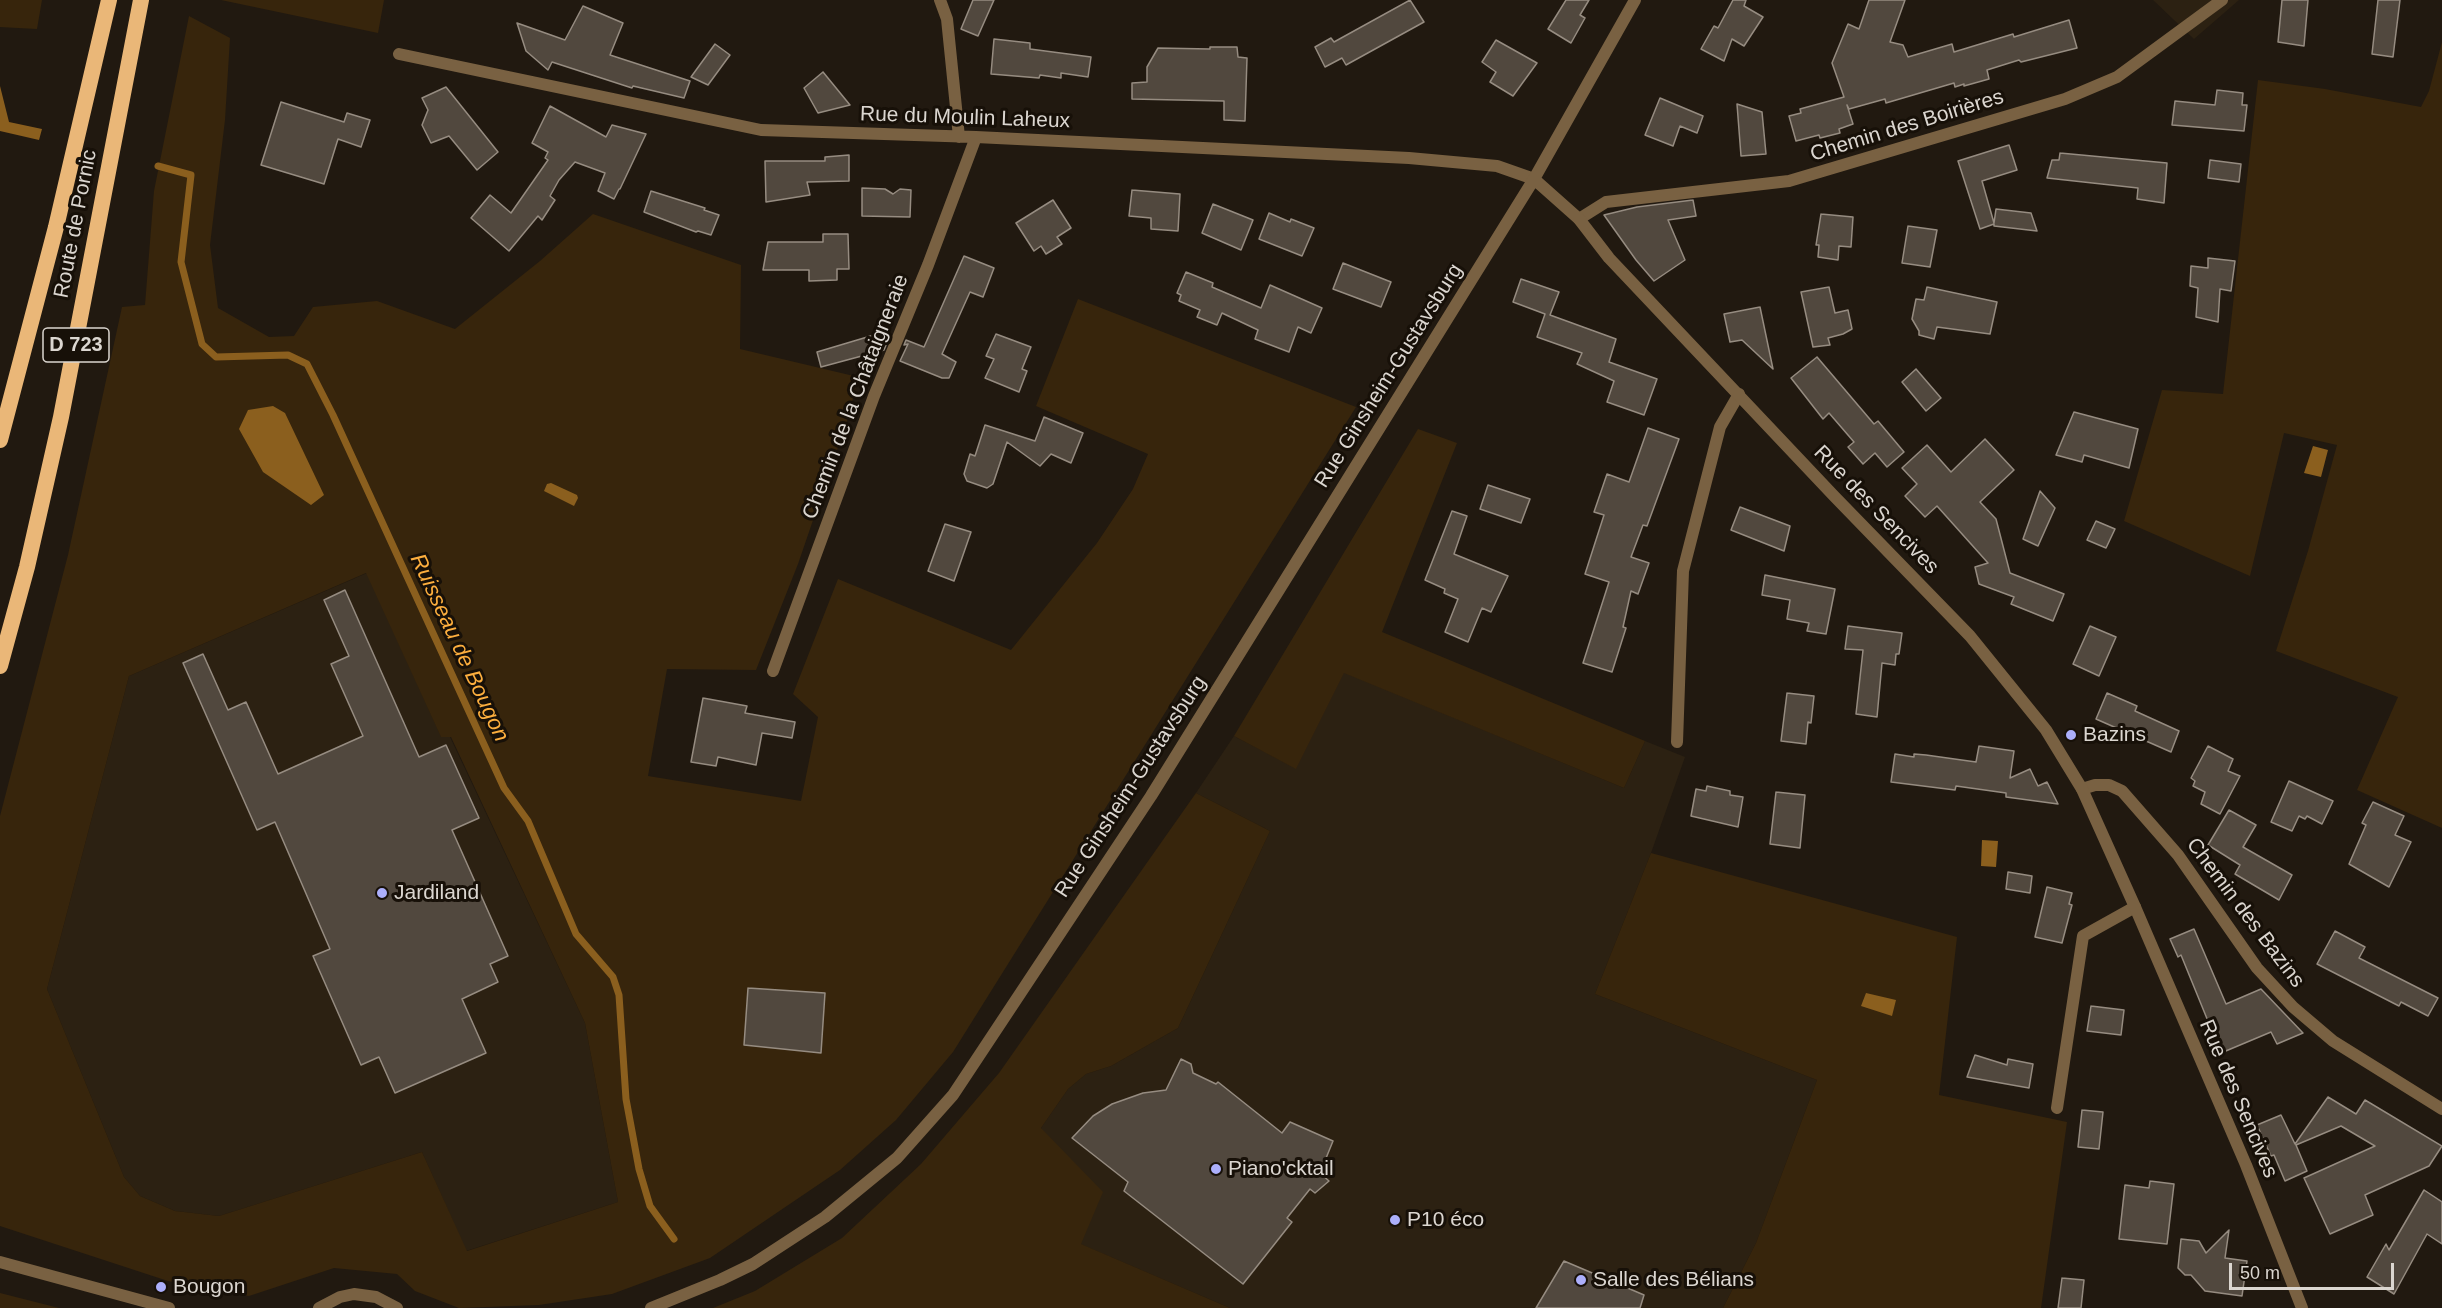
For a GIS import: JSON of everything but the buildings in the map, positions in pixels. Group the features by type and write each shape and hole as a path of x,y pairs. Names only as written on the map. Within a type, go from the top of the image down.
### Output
{"highway":[{"name":"Route de Pornic","path":"0,440 3,420 56,227 109,0"},
{"name":"Route de Pornic","path":"0,666 27,567 61,417 141,0"},
{"path":"136,22 150,0"}],"street":[{"path":"940,0 947,19 959,137"},
{"name":"Rue Ginsheim-Gustavsburg","path":"651,1308 753,1264 825,1217 897,1158 953,1095 1151,796 1533,179 1635,0"},
{"name":"Chemin des Boirières","path":"1579,219 1606,202 1789,181 2065,99 2117,77 2222,0"},
{"name":"Rue du Moulin Laheux","path":"399,54 761,130 976,137 1409,158 1497,166 1533,179"},
{"name":"Chemin de la Châtaigneraie","path":"773,671 874,396 928,265 976,137"},
{"name":"Rue des Sencives","path":"1533,179 1579,219 1609,258 1970,636 2046,730 2082,789 2135,907 2246,1165 2302,1308"},
{"path":"1677,742 1683,571 1720,426 1739,394"},
{"name":"Chemin des Bazins","path":"2082,789 2095,784 2109,785 2122,791 2178,855 2256,968 2293,1007 2333,1041 2442,1109"},
{"path":"2057,1108 2083,936 2135,907"},
{"path":"0,1262 169,1308"},
{"path":"319,1308 340,1297 354,1294 376,1297 397,1308"}],"shaded area":[{"path":"0,0 42,0 37,29 0,27"},
{"path":"221,0 384,0 378,33"},
{"path":"2153,0 2239,0 2194,39"},
{"path":"189,16 230,38 225,120 210,245 218,308 269,337 294,336 313,307 377,301 455,329 540,261 593,214 741,265 740,349 858,377 849,415 798,564 756,670 667,669 648,776 801,801 818,717 793,694 838,579 1011,650 1097,543 1133,489 1148,454 1036,406 1078,299 1356,407 953,1052 896,1120 840,1170 710,1258 612,1294 539,1305 459,1308 415,1291 397,1274 334,1268 249,1296 168,1281 0,1226 0,816 68,555 122,307 145,305 154,191","holes":["366,573 441,737 451,737 585,1023 618,1202 467,1251 422,1152 219,1216 175,1211 140,1196 124,1177 47,989 129,676"]},
{"path":"2442,42 2442,828 2357,790 2398,697 2276,651 2308,551 2337,445 2284,433 2250,576 2124,521 2162,390 2223,394 2258,80 2325,89 2421,107 2429,91"},
{"path":"0,86 9,122 42,129 39,140 0,131"},
{"path":"273,406 285,413 324,495 311,505 263,472 239,429 248,410"},
{"path":"1418,429 1457,443 1382,632 1645,741 1624,788 1344,673 1296,769 1234,736"},
{"path":"2313,446 2328,450 2321,477 2304,473"},
{"path":"551,483 577,495 574,506 544,491 547,484"},
{"path":"367,573 441,736 450,737 585,1023 618,1202 466,1251 422,1152 219,1216 175,1211 140,1196 124,1177 47,989 129,676"},
{"path":"1344,672 1624,788 1645,741 1685,757 1651,853 1595,994 1817,1080 1756,1243 1723,1308 1230,1308 1080,1244 1041,1128 1068,1089 1086,1074 1111,1066 1178,1028 1270,831 1196,793 1234,736 1296,768"},
{"path":"1196,793 1270,831 1178,1028 1111,1066 1086,1074 1068,1089 1041,1128 1103,1192 1081,1244 1230,1308 713,1308 755,1291 842,1238 921,1164 999,1073"},
{"path":"1982,840 1998,841 1996,867 1981,866"},
{"path":"1651,853 1957,937 1939,1095 2067,1122 2041,1308 1723,1308 1756,1243 1817,1080 1595,994"},
{"path":"1866,993 1896,1000 1892,1016 1861,1006"},
{"path":"0,1293 59,1308 0,1308"}],"waterway":[{"name":"Ruisseau de Bougon","path":"158,166 191,175 181,262 202,344 216,357 288,355 307,364 333,415 504,788 528,821 576,934 613,977 619,995 626,1099 639,1169 650,1206 674,1239"}],"place":[{"name":"Bazins","path":"2071,735"},
{"name":"Jardiland","path":"382,893"},
{"name":"Piano'cktail","path":"1216,1169"},
{"name":"P10 éco","path":"1395,1220"},
{"name":"Salle des Bélians","path":"1581,1280"},
{"name":"Bougon","path":"161,1287"}]}
